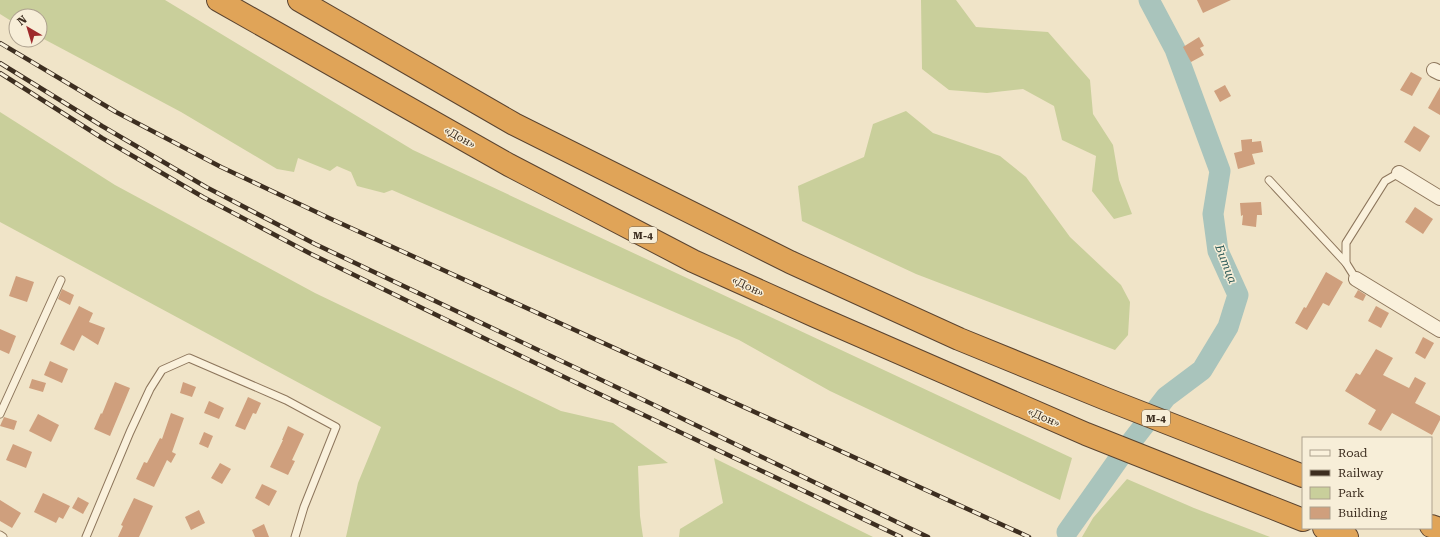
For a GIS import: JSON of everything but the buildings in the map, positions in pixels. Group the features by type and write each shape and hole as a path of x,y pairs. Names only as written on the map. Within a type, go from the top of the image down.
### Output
{"highway":[{"name":"«Дон»","path":"218,0 509,165 693,261 1086,434 1302,520"},
{"name":"М-4","path":"299,0 514,124 790,262 959,339 1106,399 1302,476"},
{"path":"1327,529 1347,537"}],"street":[{"path":"1399,173 1440,198"},
{"path":"1356,279 1440,330"}],"lane":[{"path":"1346,263 1346,243 1385,182 1399,173"},
{"path":"1269,180 1346,263 1356,279"},
{"path":"0,414 60,280"},
{"path":"86,537 130,432 150,389 162,370 189,358 286,400 336,427 304,507 295,537"}],"green space":[{"path":"0,0 165,0 413,150 1072,458 1060,500 830,391 739,340 392,190 384,193 357,186 351,172 337,166 330,171 298,158 294,172 277,169 181,112 48,41 48,8 8,8 8,19 0,14"},
{"path":"921,0 956,0 976,27 1048,32 1090,80 1093,114 1113,145 1119,180 1132,214 1114,219 1092,191 1096,156 1062,140 1054,106 1023,89 987,93 949,90 922,69"},
{"path":"906,111 933,133 1000,156 1026,177 1070,237 1121,285 1130,302 1128,335 1115,350 916,274 802,221 798,186 864,157 873,124"},
{"path":"0,112 115,185 315,293 561,411 613,423 668,463 638,466 640,516 643,537 346,537 358,483 381,427 0,222"},
{"path":"714,458 873,537 679,537 680,529 723,503"},
{"path":"1127,479 1194,508 1270,537 1082,537 1093,518"}],"waterway":[{"name":"Битца","path":"1067,532 1125,450 1166,397 1202,370 1228,327 1238,295 1218,251 1213,214 1220,171 1175,49 1149,0"}],"railway":[{"path":"0,43 116,112 221,167 329,218 1029,537"},
{"path":"0,63 102,126 206,187 315,244 928,537"},
{"path":"0,73 102,138 203,197 311,254 589,389 901,537"}]}
